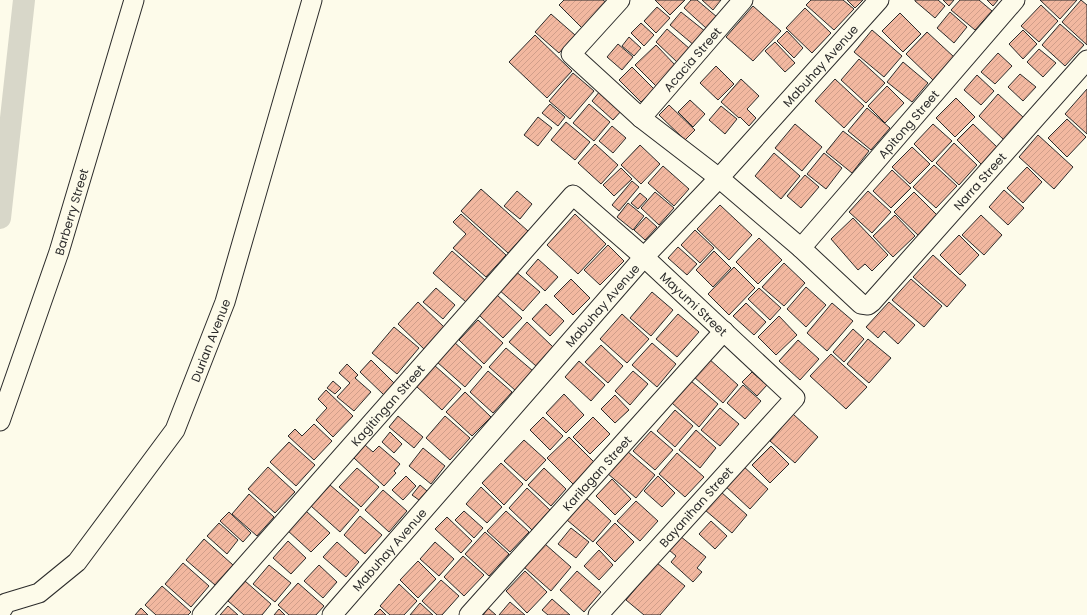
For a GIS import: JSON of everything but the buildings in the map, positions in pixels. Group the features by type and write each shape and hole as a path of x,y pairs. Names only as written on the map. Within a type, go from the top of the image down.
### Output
{"street":[{"name":"Barberry Street","path":"0,421 60,252 134,0"},
{"name":"Durian Avenue","path":"2,604 39,593 77,562 175,430 225,302 312,0"},
{"path":"620,0 571,54 641,118 719,178 801,248"},
{"name":"Acacia Street","path":"641,118 743,0"},
{"name":"Mabuhay Avenue","path":"332,615 644,257 719,178 879,0"},
{"name":"Apitong Street","path":"801,248 1015,0"},
{"name":"Narra Street","path":"801,248 862,304 868,305 1087,60"},
{"name":"Mayumi Street","path":"572,195 644,257 795,398"},
{"name":"Kagitingan Street","path":"202,615 572,195"},
{"name":"Karilagan Street","path":"469,615 724,331"},
{"name":"Bayanihan Street","path":"598,615 795,398"}],"waterway":[{"path":"0,218 24,0"}]}
